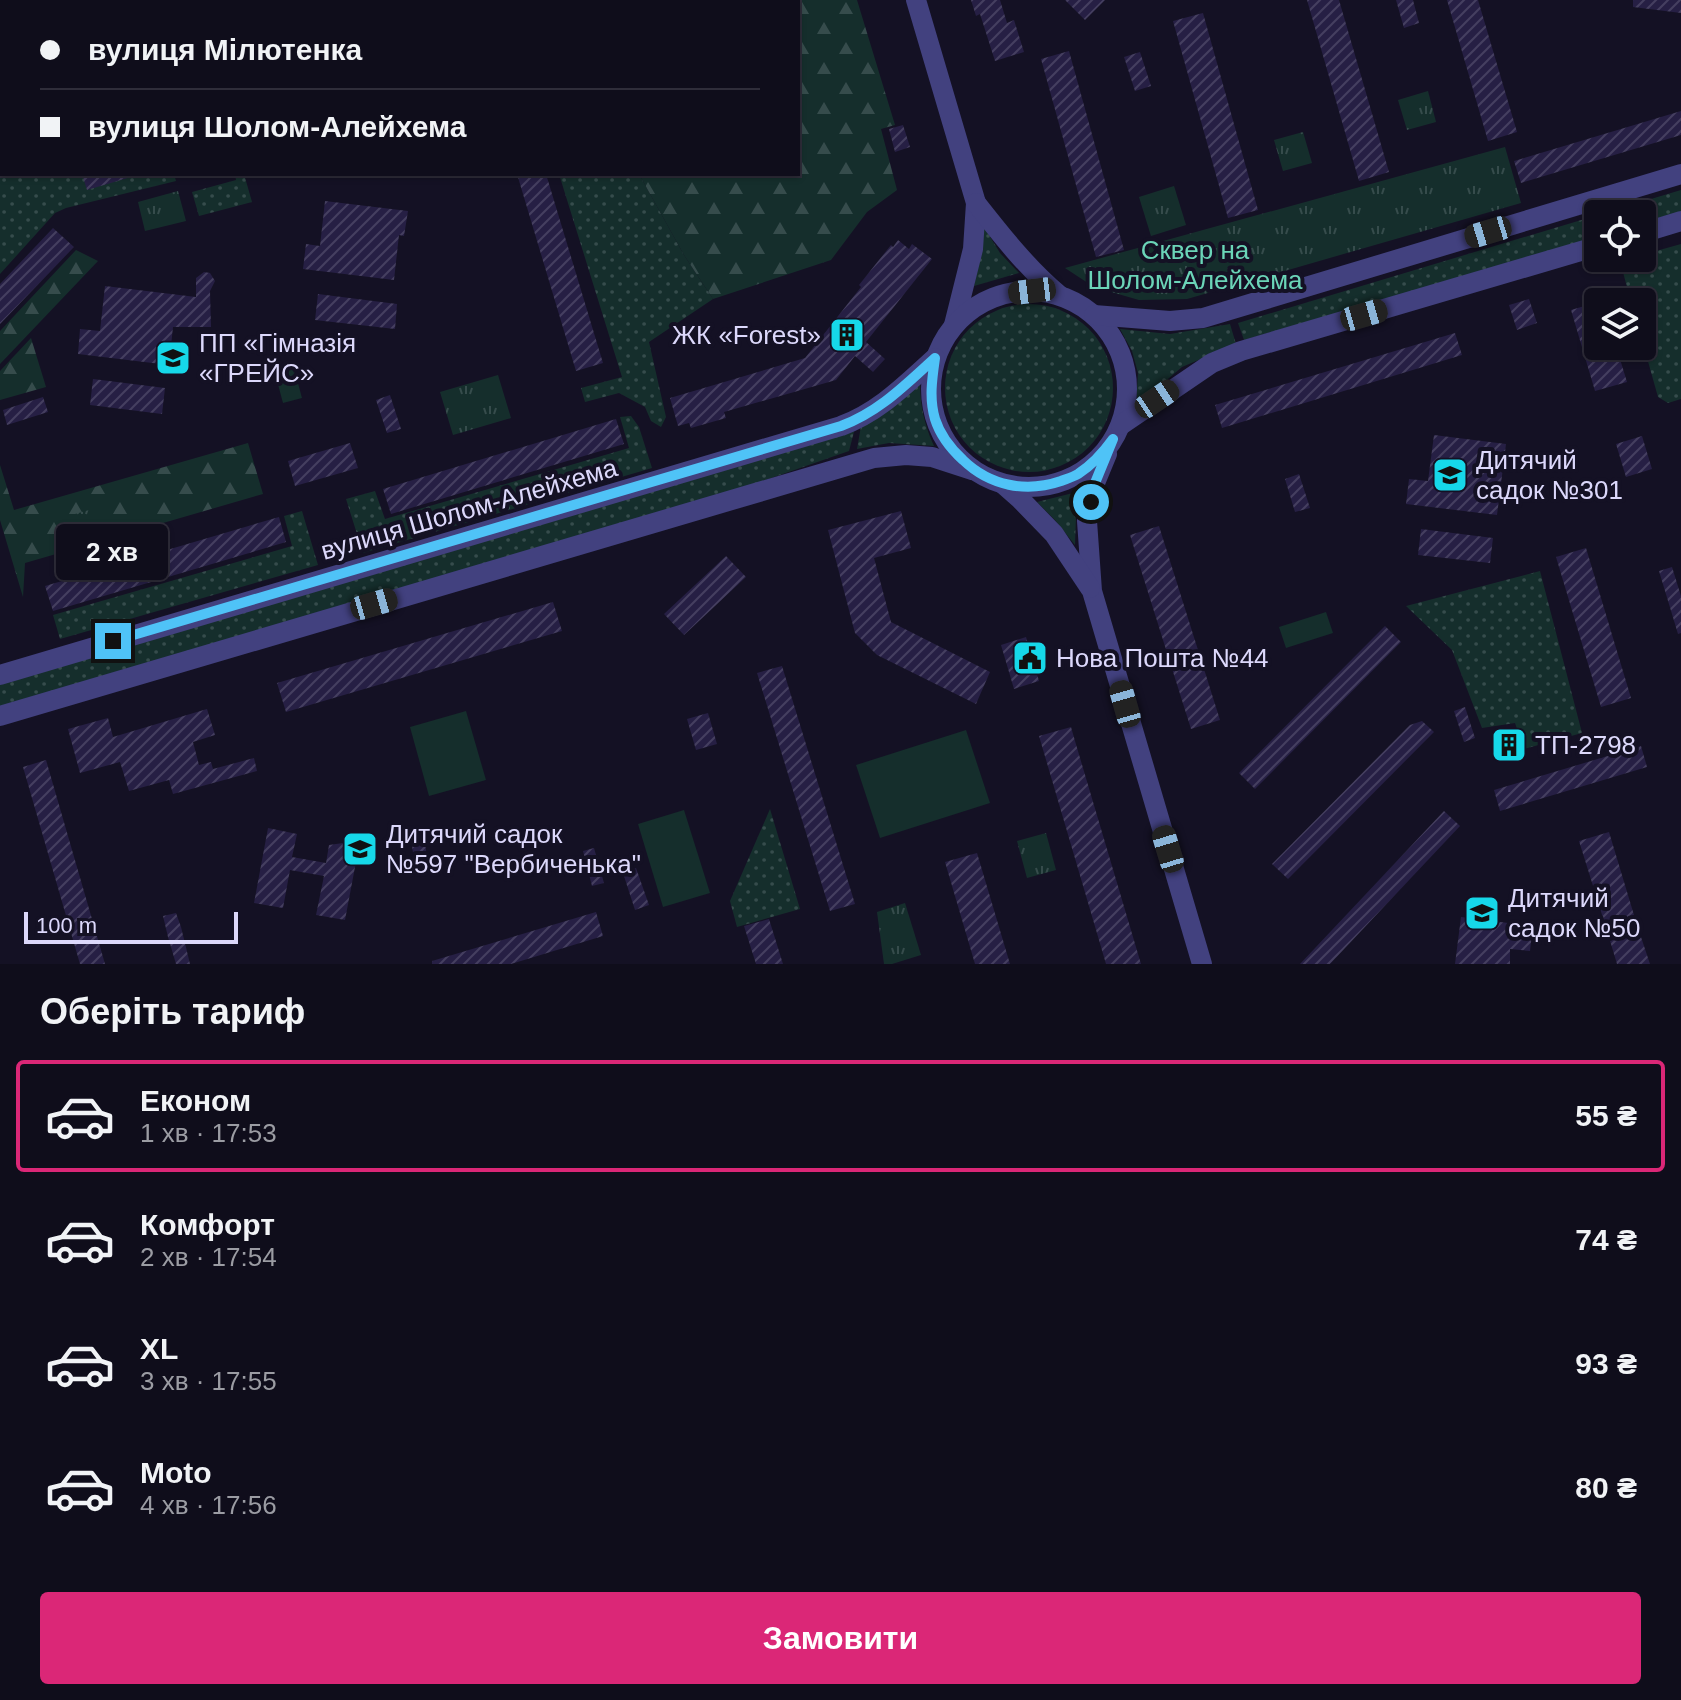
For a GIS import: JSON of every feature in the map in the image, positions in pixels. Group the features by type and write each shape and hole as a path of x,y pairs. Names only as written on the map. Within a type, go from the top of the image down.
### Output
{"street":[{"path":"916,0 976,203 973,249 954,325"},
{"path":"1094,315 1170,321 1203,318 1681,174"},
{"path":"976,203 1035,274 1061,296 1094,315 1112,337 1124,364 1127,392 1117,432 1095,483 1087,521 1092,591 1202,964"},
{"path":"1656,229 1681,221"},
{"path":"0,716 874,458 906,455 932,457 1003,484 1025,488 1046,486 1076,475 1102,455 1117,432 1212,363 1241,351 1584,250"},
{"path":"972,470 950,448 935,420 930,389 935,358 943,340 954,325 976,306 1003,294 1032,291 1061,296"},
{"name":"вулиця Шолом-Алейхема","path":"0,675 841,426 863,418 935,358"},
{"path":"1003,484 1054,534 1092,591"}],"green space":[{"path":"800,0 857,0 895,125 881,129 897,190 867,212 831,260 713,299 684,255 640,176 800,176"},
{"path":"1428,91 1436,122 1407,130 1398,100"},
{"path":"1303,132 1312,163 1283,171 1274,140"},
{"name":"Сквер на Шолом-Алейхема","path":"1505,147 1521,203 1187,299 1139,300 1094,287 1065,268"},
{"path":"0,176 175,176 176,181 55,213 0,274"},
{"path":"235,176 245,176 252,202 199,216 192,192 236,180"},
{"path":"560,176 640,176 684,255 713,299 649,342 666,417 661,427 651,421 645,407 619,393 585,402 581,388 622,377"},
{"path":"1174,186 1186,225 1151,236 1139,197"},
{"path":"1681,190 1681,212 1656,220 1656,200 1648,200"},
{"path":"178,191 186,221 145,231 138,202"},
{"path":"1584,219 1584,241 1244,340 1238,323"},
{"path":"981,222 1000,253 1019,273 974,286 980,257"},
{"path":"1681,244 1681,399 1668,403 1658,397 1648,360 1656,360 1656,288 1627,288 1623,272 1656,272 1656,251"},
{"path":"76,250 98,261 0,364 0,331"},
{"path":"1029,304 1061,311 1076,318 1088,329 1099,341 1106,356 1113,388 1106,420 1099,435 1088,447 1076,458 1061,465 1029,472 997,465 982,458 970,447 959,435 952,420 945,388 952,356 959,341 970,329 982,318 997,311"},
{"path":"1230,324 1236,344 1182,367 1136,406 1138,373 1132,351 1120,329 1170,334"},
{"path":"31,338 46,387 0,400 0,371"},
{"path":"292,361 302,398 283,403 273,366"},
{"path":"498,375 511,418 453,435 440,392"},
{"path":"920,381 923,414 934,446 889,443 857,449 861,426"},
{"path":"631,416 639,427 652,468 363,553 346,499 375,491 385,519 629,448 620,417"},
{"path":"855,428 849,451 574,547 0,716 0,675"},
{"path":"248,443 263,494 25,563 23,597 0,520 0,465 14,510"},
{"path":"1081,491 1076,516 1075,545 1037,502"},
{"path":"107,505 113,529 82,537 75,514"},
{"path":"302,511 318,565 60,639 53,615 292,546 284,516"},
{"path":"1540,571 1582,733 1524,749 1515,723 1482,728 1452,650 1406,606"},
{"path":"1326,612 1333,633 1286,648 1279,627"},
{"path":"466,711 486,780 429,796 410,727"},
{"path":"966,730 990,803 880,838 856,765"},
{"path":"770,809 800,909 737,927 730,901"},
{"path":"684,810 710,893 663,907 638,824"},
{"path":"1046,833 1056,870 1027,878 1017,841"},
{"path":"905,903 921,955 884,964 877,912"}],"building":[{"path":"971,0 1000,0 1007,23 1014,20 1024,52 995,61 980,14 976,16"},
{"path":"1065,0 1105,0 1085,20"},
{"path":"1307,0 1339,0 1389,172 1359,181"},
{"path":"1396,0 1413,0 1419,23 1404,28"},
{"path":"1447,0 1478,0 1517,132 1488,141"},
{"path":"1633,0 1681,0 1681,13 1633,7"},
{"path":"1203,13 1258,210 1228,218 1173,21"},
{"path":"1069,51 1124,250 1096,257 1041,59"},
{"path":"1140,52 1151,86 1135,91 1124,57"},
{"path":"1681,111 1681,135 1521,183 1514,161"},
{"path":"903,125 910,147 895,152 889,129"},
{"path":"83,176 131,177 87,190"},
{"path":"518,176 547,176 603,363 576,371"},
{"path":"325,201 408,211 404,236 399,235 394,280 303,269 306,244 320,246"},
{"path":"53,228 74,247 0,324 0,284"},
{"name":"ЖК «Forest»","path":"898,240 909,249 912,244 932,259 866,342 885,359 873,372 855,356 836,380 724,412 726,418 691,428 689,423 678,426 670,398 805,358 861,287 859,285"},
{"path":"204,272 210,273 215,281 210,291 211,327 173,327 169,365 78,354 80,329 100,331 105,286 196,297 196,278"},
{"path":"318,294 397,304 395,329 315,320"},
{"path":"1529,299 1537,323 1517,330 1509,305"},
{"path":"1584,306 1584,354 1571,310"},
{"path":"1455,333 1462,355 1222,428 1215,405"},
{"path":"1586,360 1620,360 1627,382 1595,391"},
{"path":"93,379 165,388 162,414 90,405"},
{"path":"390,395 401,429 387,433 376,400"},
{"path":"43,397 48,412 7,425 3,410"},
{"path":"616,419 624,444 391,514 383,489"},
{"path":"1434,435 1506,444 1497,515 1406,504 1409,479 1428,481"},
{"path":"1642,436 1652,469 1626,477 1616,444"},
{"path":"350,443 358,468 295,486 288,461"},
{"path":"1299,474 1310,508 1295,512 1285,479"},
{"path":"901,511 911,548 874,558 891,622 990,672 976,704 877,655 855,633 828,530"},
{"path":"279,517 286,542 53,611 45,586"},
{"path":"1159,526 1220,720 1191,729 1130,535"},
{"path":"1421,529 1493,538 1490,563 1418,555"},
{"path":"1586,548 1631,698 1601,707 1556,557"},
{"path":"726,556 746,577 684,635 664,614"},
{"path":"1672,567 1681,596 1681,633 1678,634 1659,571"},
{"path":"553,602 562,631 286,712 277,683"},
{"path":"1385,626 1401,642 1255,789 1239,773"},
{"path":"1026,637 1039,681 1014,689 1001,645"},
{"path":"782,666 855,904 830,911 757,673"},
{"path":"1465,707 1475,738 1464,742 1454,711"},
{"path":"207,709 215,735 193,742 199,765 211,762 213,769 254,758 257,771 173,794 169,780 129,791 120,762 80,773 68,729 108,718 113,737"},
{"path":"708,713 717,744 696,750 687,719"},
{"path":"1422,721 1434,732 1288,879 1272,864 1410,725"},
{"path":"1071,727 1141,964 1106,964 1039,736"},
{"path":"1641,746 1647,767 1500,811 1494,790"},
{"path":"46,760 105,964 80,964 23,767"},
{"path":"1444,811 1460,826 1330,964 1300,964"},
{"path":"268,828 297,834 292,857 326,863 329,845 343,843 359,846 345,920 316,915 324,876 290,870 283,908 254,903"},
{"path":"423,830 428,863 415,867 410,832"},
{"path":"1609,832 1650,964 1617,964 1579,841"},
{"path":"594,848 604,883 592,886 583,851"},
{"path":"977,853 1010,964 975,964 945,862"},
{"path":"636,868 649,905 635,910 623,873"},
{"path":"596,912 603,936 511,964 432,964 432,961"},
{"path":"176,913 190,964 176,964 168,937 163,916"},
{"path":"1461,917 1533,926 1530,951 1510,949 1510,964 1455,964"},
{"path":"769,919 783,964 756,964 744,926"}],"place":[{"name":"ЖК «Forest»","path":"847,335"},
{"name":"ПП «Гімназія «ГРЕЙС»","path":"173,358"},
{"name":"Дитячий садок №301","path":"1450,475"},
{"name":"Нова Пошта №44","path":"1030,658"},
{"name":"ТП-2798","path":"1509,745"},
{"name":"Дитячий садок №597 \"Вербиченька\"","path":"360,849"},
{"name":"Дитячий садок №50","path":"1482,913"}],"route":[{"path":"113,641 841,426 863,418 935,358 930,389 935,420 950,448 972,470 992,480 1025,488 1046,486 1076,475 1102,455 1113,439 1095,483 1091,502"}]}
